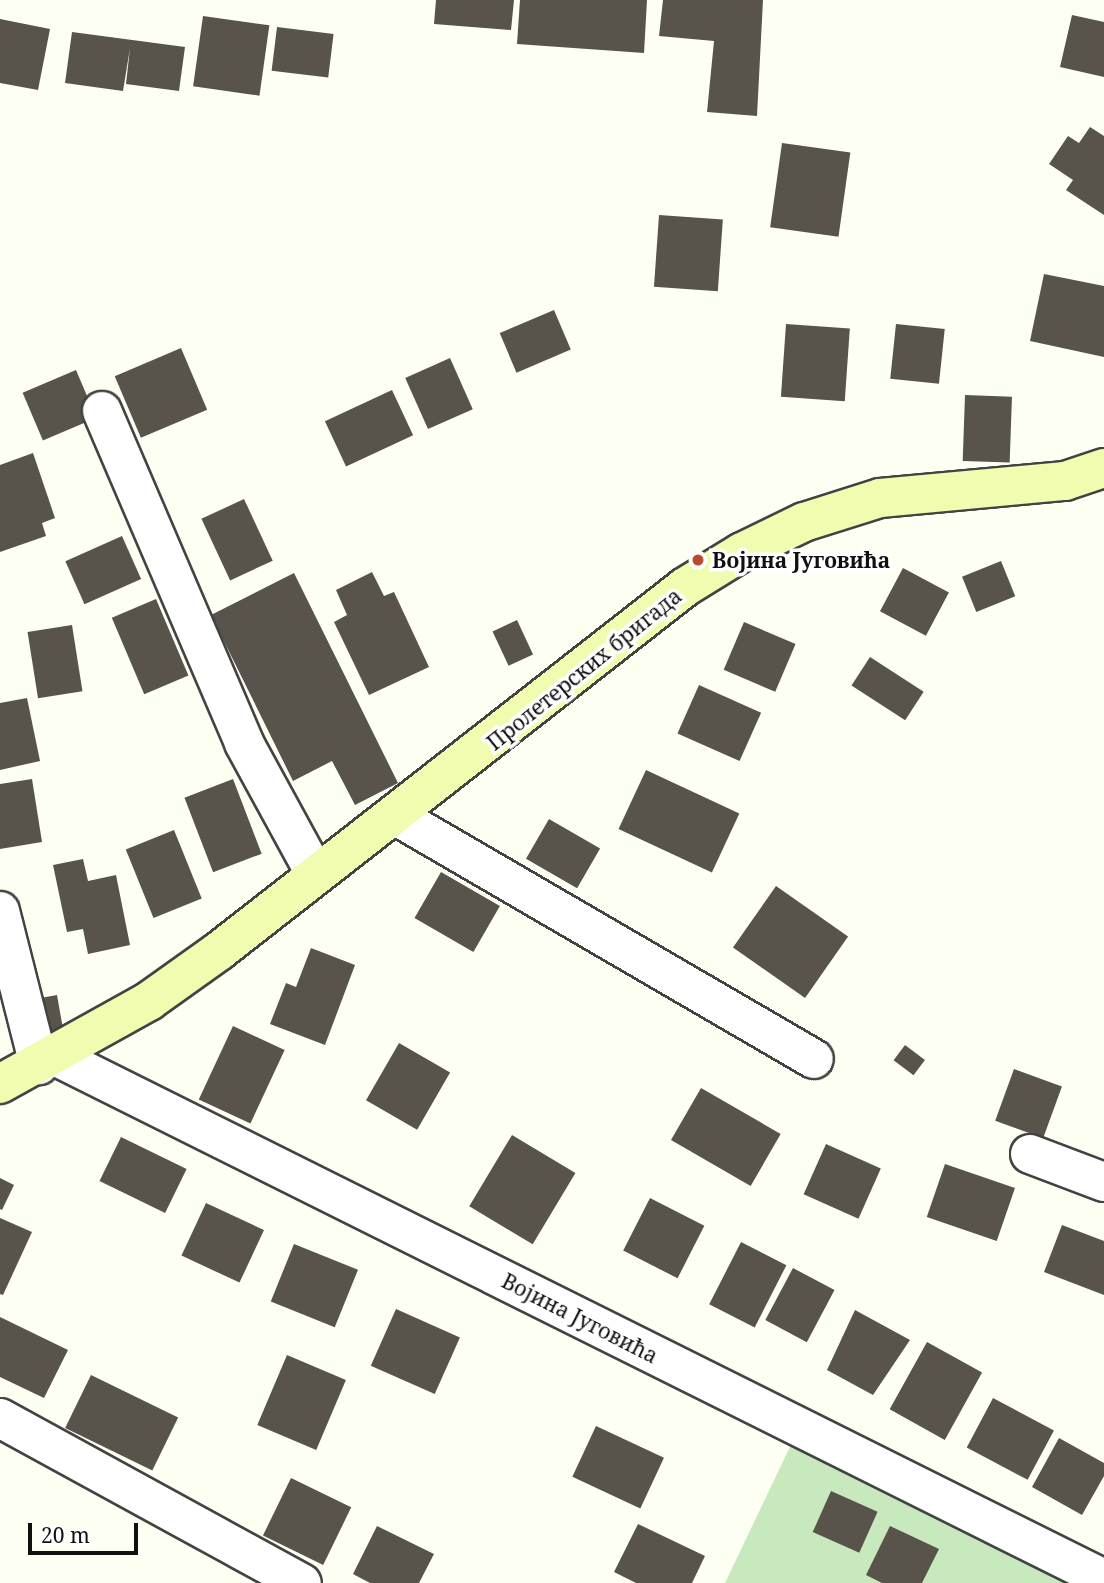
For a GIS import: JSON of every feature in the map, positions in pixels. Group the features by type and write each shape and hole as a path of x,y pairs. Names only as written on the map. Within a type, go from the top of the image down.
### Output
{"street":[{"path":"102,411 244,743 316,875"},
{"name":"Пролетерских бригада","path":"0,1084 48,1061 149,1001 398,817 685,587 751,547 880,498 1065,481 1104,468"},
{"path":"398,817 814,1059"},
{"path":"0,911 48,1061"},
{"name":"Војина Југовића","path":"48,1061 1104,1579"},
{"path":"1030,1154 1104,1182"},
{"path":"0,1418 302,1583"}],"green space":[{"path":"797,1432 1104,1583 725,1583"}],"building":[{"path":"436,0 514,0 511,30 434,24"},
{"path":"520,0 647,0 644,53 517,44"},
{"path":"663,0 763,0 757,116 707,112 714,41 659,36"},
{"path":"1072,15 1104,22 1104,77 1060,67"},
{"path":"203,16 269,25 259,96 193,86"},
{"path":"0,19 50,29 38,90 0,83"},
{"path":"277,27 334,34 328,78 272,71"},
{"path":"72,32 185,47 179,91 126,84 130,48 123,91 65,83"},
{"path":"1090,127 1104,136 1104,215 1066,190 1073,180 1049,164 1068,136 1079,143"},
{"path":"782,143 850,153 838,237 770,227"},
{"path":"659,215 723,219 718,291 654,287"},
{"path":"1044,274 1104,286 1104,357 1030,341"},
{"path":"554,310 571,350 516,373 500,333"},
{"path":"786,324 850,328 845,401 781,397"},
{"path":"896,324 945,329 939,384 890,379"},
{"path":"181,348 207,410 141,438 115,376"},
{"path":"450,358 473,409 428,429 405,378"},
{"path":"76,370 96,418 43,441 23,393"},
{"path":"392,390 413,435 346,467 325,421"},
{"path":"965,395 1012,397 1010,463 963,461"},
{"path":"33,453 55,518 42,523 46,536 0,552 0,465"},
{"path":"244,499 273,561 230,580 201,519"},
{"path":"122,536 141,579 84,604 65,561"},
{"path":"1001,561 1015,596 976,612 962,577"},
{"path":"903,568 949,592 926,636 880,611"},
{"path":"372,572 384,596 394,592 429,667 369,695 334,622 347,615 336,590"},
{"path":"294,573 398,783 355,805 332,761 293,781 211,615"},
{"path":"156,599 188,675 144,694 112,618"},
{"path":"517,620 533,654 509,666 493,631"},
{"path":"744,622 796,644 775,692 724,670"},
{"path":"72,625 82,691 38,698 28,632"},
{"path":"870,657 924,692 905,720 851,686"},
{"path":"699,685 761,713 740,761 677,733"},
{"path":"27,698 40,761 0,770 0,703"},
{"path":"646,770 739,814 712,872 619,829"},
{"path":"32,779 42,842 0,849 0,784"},
{"path":"233,779 262,854 213,872 184,798"},
{"path":"549,819 600,848 577,888 526,859"},
{"path":"174,830 202,899 154,918 126,849"},
{"path":"83,859 88,881 116,875 130,945 88,954 83,929 67,932 53,865"},
{"path":"441,872 500,906 473,952 414,918"},
{"path":"776,886 848,936 805,998 733,947"},
{"path":"311,948 355,965 325,1045 270,1024 286,983 296,987"},
{"path":"57,995 64,1035 40,1040 33,999"},
{"path":"233,1026 285,1050 250,1124 199,1099"},
{"path":"399,1043 450,1072 417,1130 366,1100"},
{"path":"905,1045 925,1060 914,1075 894,1060"},
{"path":"1014,1069 1062,1086 1043,1138 995,1121"},
{"path":"701,1088 781,1134 751,1186 671,1140"},
{"path":"512,1135 575,1173 533,1244 469,1206"},
{"path":"121,1137 187,1169 165,1213 100,1181"},
{"path":"826,1144 881,1168 858,1219 804,1194"},
{"path":"945,1164 1015,1188 997,1241 927,1217"},
{"path":"0,1178 14,1185 2,1210 0,1209"},
{"path":"650,1198 704,1226 678,1278 623,1251"},
{"path":"206,1203 264,1230 239,1283 181,1256"},
{"path":"0,1218 32,1232 3,1295 0,1294"},
{"path":"1062,1225 1104,1241 1104,1295 1044,1272"},
{"path":"741,1242 786,1265 755,1328 709,1304"},
{"path":"294,1244 358,1270 335,1327 271,1301"},
{"path":"793,1268 834,1290 807,1342 765,1320"},
{"path":"396,1309 460,1337 435,1394 371,1366"},
{"path":"855,1310 910,1340 873,1395 827,1370"},
{"path":"0,1317 68,1350 44,1398 0,1377"},
{"path":"927,1342 982,1373 945,1440 890,1409"},
{"path":"287,1355 346,1380 316,1450 257,1425"},
{"path":"91,1375 178,1418 152,1471 65,1428"},
{"path":"993,1398 1054,1430 1028,1480 967,1447"},
{"path":"596,1426 664,1458 640,1508 572,1477"},
{"path":"1059,1438 1104,1463 1104,1476 1082,1515 1032,1487"},
{"path":"291,1478 351,1507 323,1565 263,1536"},
{"path":"831,1491 878,1512 859,1553 813,1532"},
{"path":"638,1524 705,1556 692,1583 636,1583 614,1572"},
{"path":"377,1526 434,1554 419,1583 370,1583 353,1574"},
{"path":"890,1526 939,1549 922,1583 882,1583 866,1575"}],"place":[{"name":"Војина Југовића","path":"698,560"}]}
